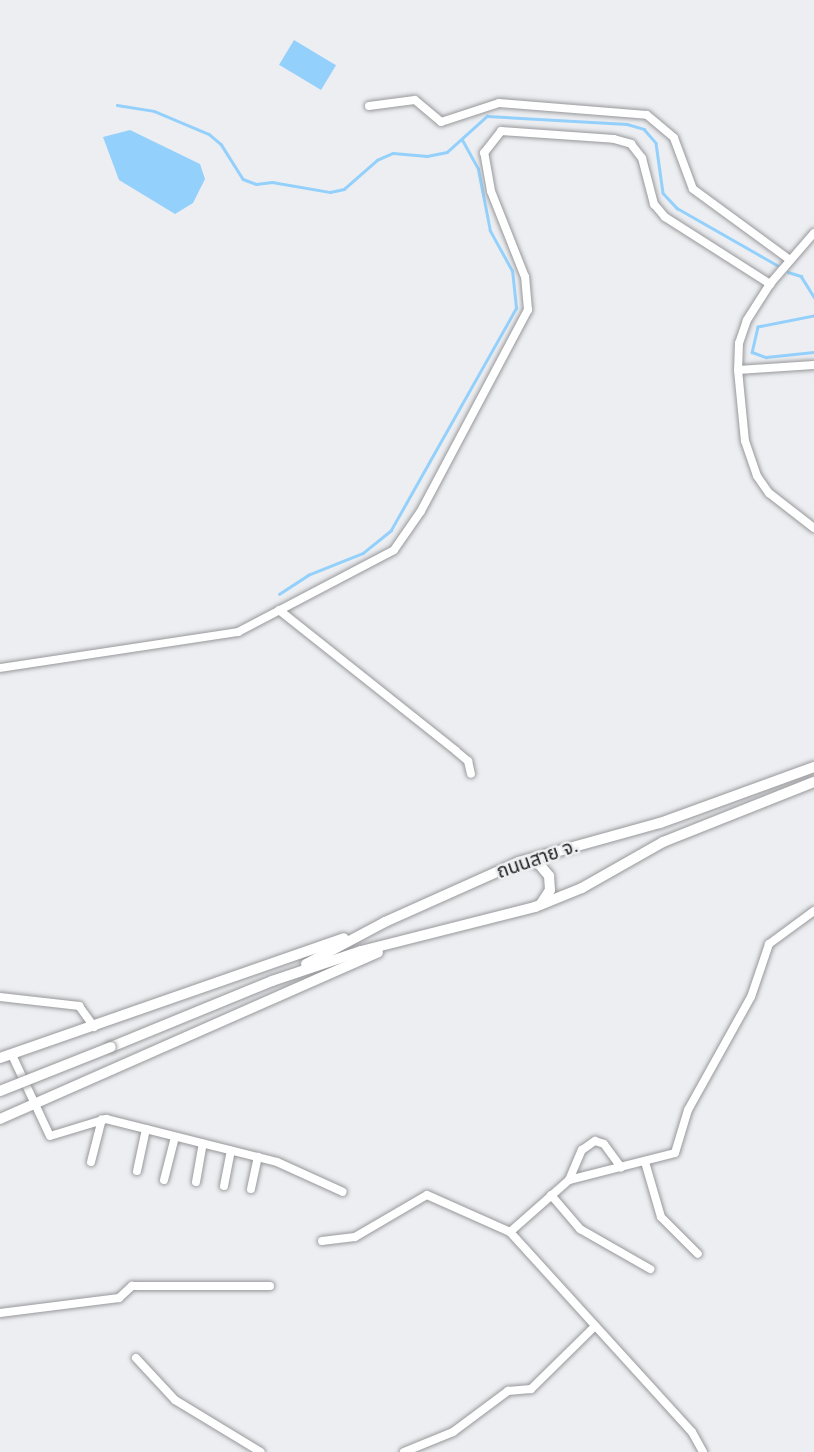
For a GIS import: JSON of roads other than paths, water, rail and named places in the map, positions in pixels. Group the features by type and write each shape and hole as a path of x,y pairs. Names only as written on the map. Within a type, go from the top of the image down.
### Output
{"main road":[{"name":"ถนนสาย จ.","path":"272,981 385,922 520,862 660,823 814,767"},
{"name":"ถนนสาย จ.","path":"0,1091 272,981 396,943 535,907 582,888 663,842 814,782"},
{"path":"520,862 539,864 549,876 547,897 535,907"},
{"path":"0,1059 385,922"},
{"path":"0,1117 396,943"}],"street":[{"path":"369,106 415,100 441,122 499,103 647,115 674,138 688,184 790,260"},
{"path":"0,668 214,638 279,610 378,559 407,535 522,326 528,310 528,286 491,191 484,153 501,131 614,139 631,144 642,158 654,204 665,217 770,284"},
{"path":"814,233 770,284 742,331 738,370 745,441 757,476 769,493 814,528"},
{"path":"738,370 814,365"},
{"path":"279,610 468,761 471,774"},
{"path":"510,1233 569,1180 645,1162 678,1150 688,1110 751,997 769,944 814,911"},
{"path":"0,997 79,1006 94,1027"},
{"path":"12,1055 31,1102 50,1136 102,1119 258,1157 311,1175 343,1192"},
{"path":"91,1162 102,1119"},
{"path":"137,1171 146,1129"},
{"path":"164,1180 175,1137"},
{"path":"569,1180 582,1150 595,1142 604,1144 621,1167"},
{"path":"196,1182 203,1144"},
{"path":"224,1186 231,1151"},
{"path":"251,1189 258,1157"},
{"path":"645,1162 660,1217 698,1254"},
{"path":"322,1241 355,1237 427,1195 510,1233 692,1432 704,1452"},
{"path":"551,1195 580,1229 650,1269"},
{"path":"0,1313 119,1298 132,1286 271,1286"},
{"path":"404,1452 453,1432 508,1391 531,1389 594,1327"},
{"path":"136,1358 175,1400 261,1452"}],"water":[{"path":"294,40 336,65 321,90 279,65"},
{"path":"130,130 200,164 205,179 193,203 175,214 119,180 103,137"}],"waterway":[{"path":"117,105 154,111 209,134 221,144 243,179 256,184 272,182 330,192 344,189 377,160 393,153 427,156 447,152 487,116 627,124 644,129 656,143 663,193 677,208 777,265"},
{"path":"279,594 308,575 363,553 391,530 516,308 512,271 490,231 478,169 462,140"},
{"path":"788,272 801,276 814,297"},
{"path":"814,316 758,327 752,352 766,357 814,352"}]}
